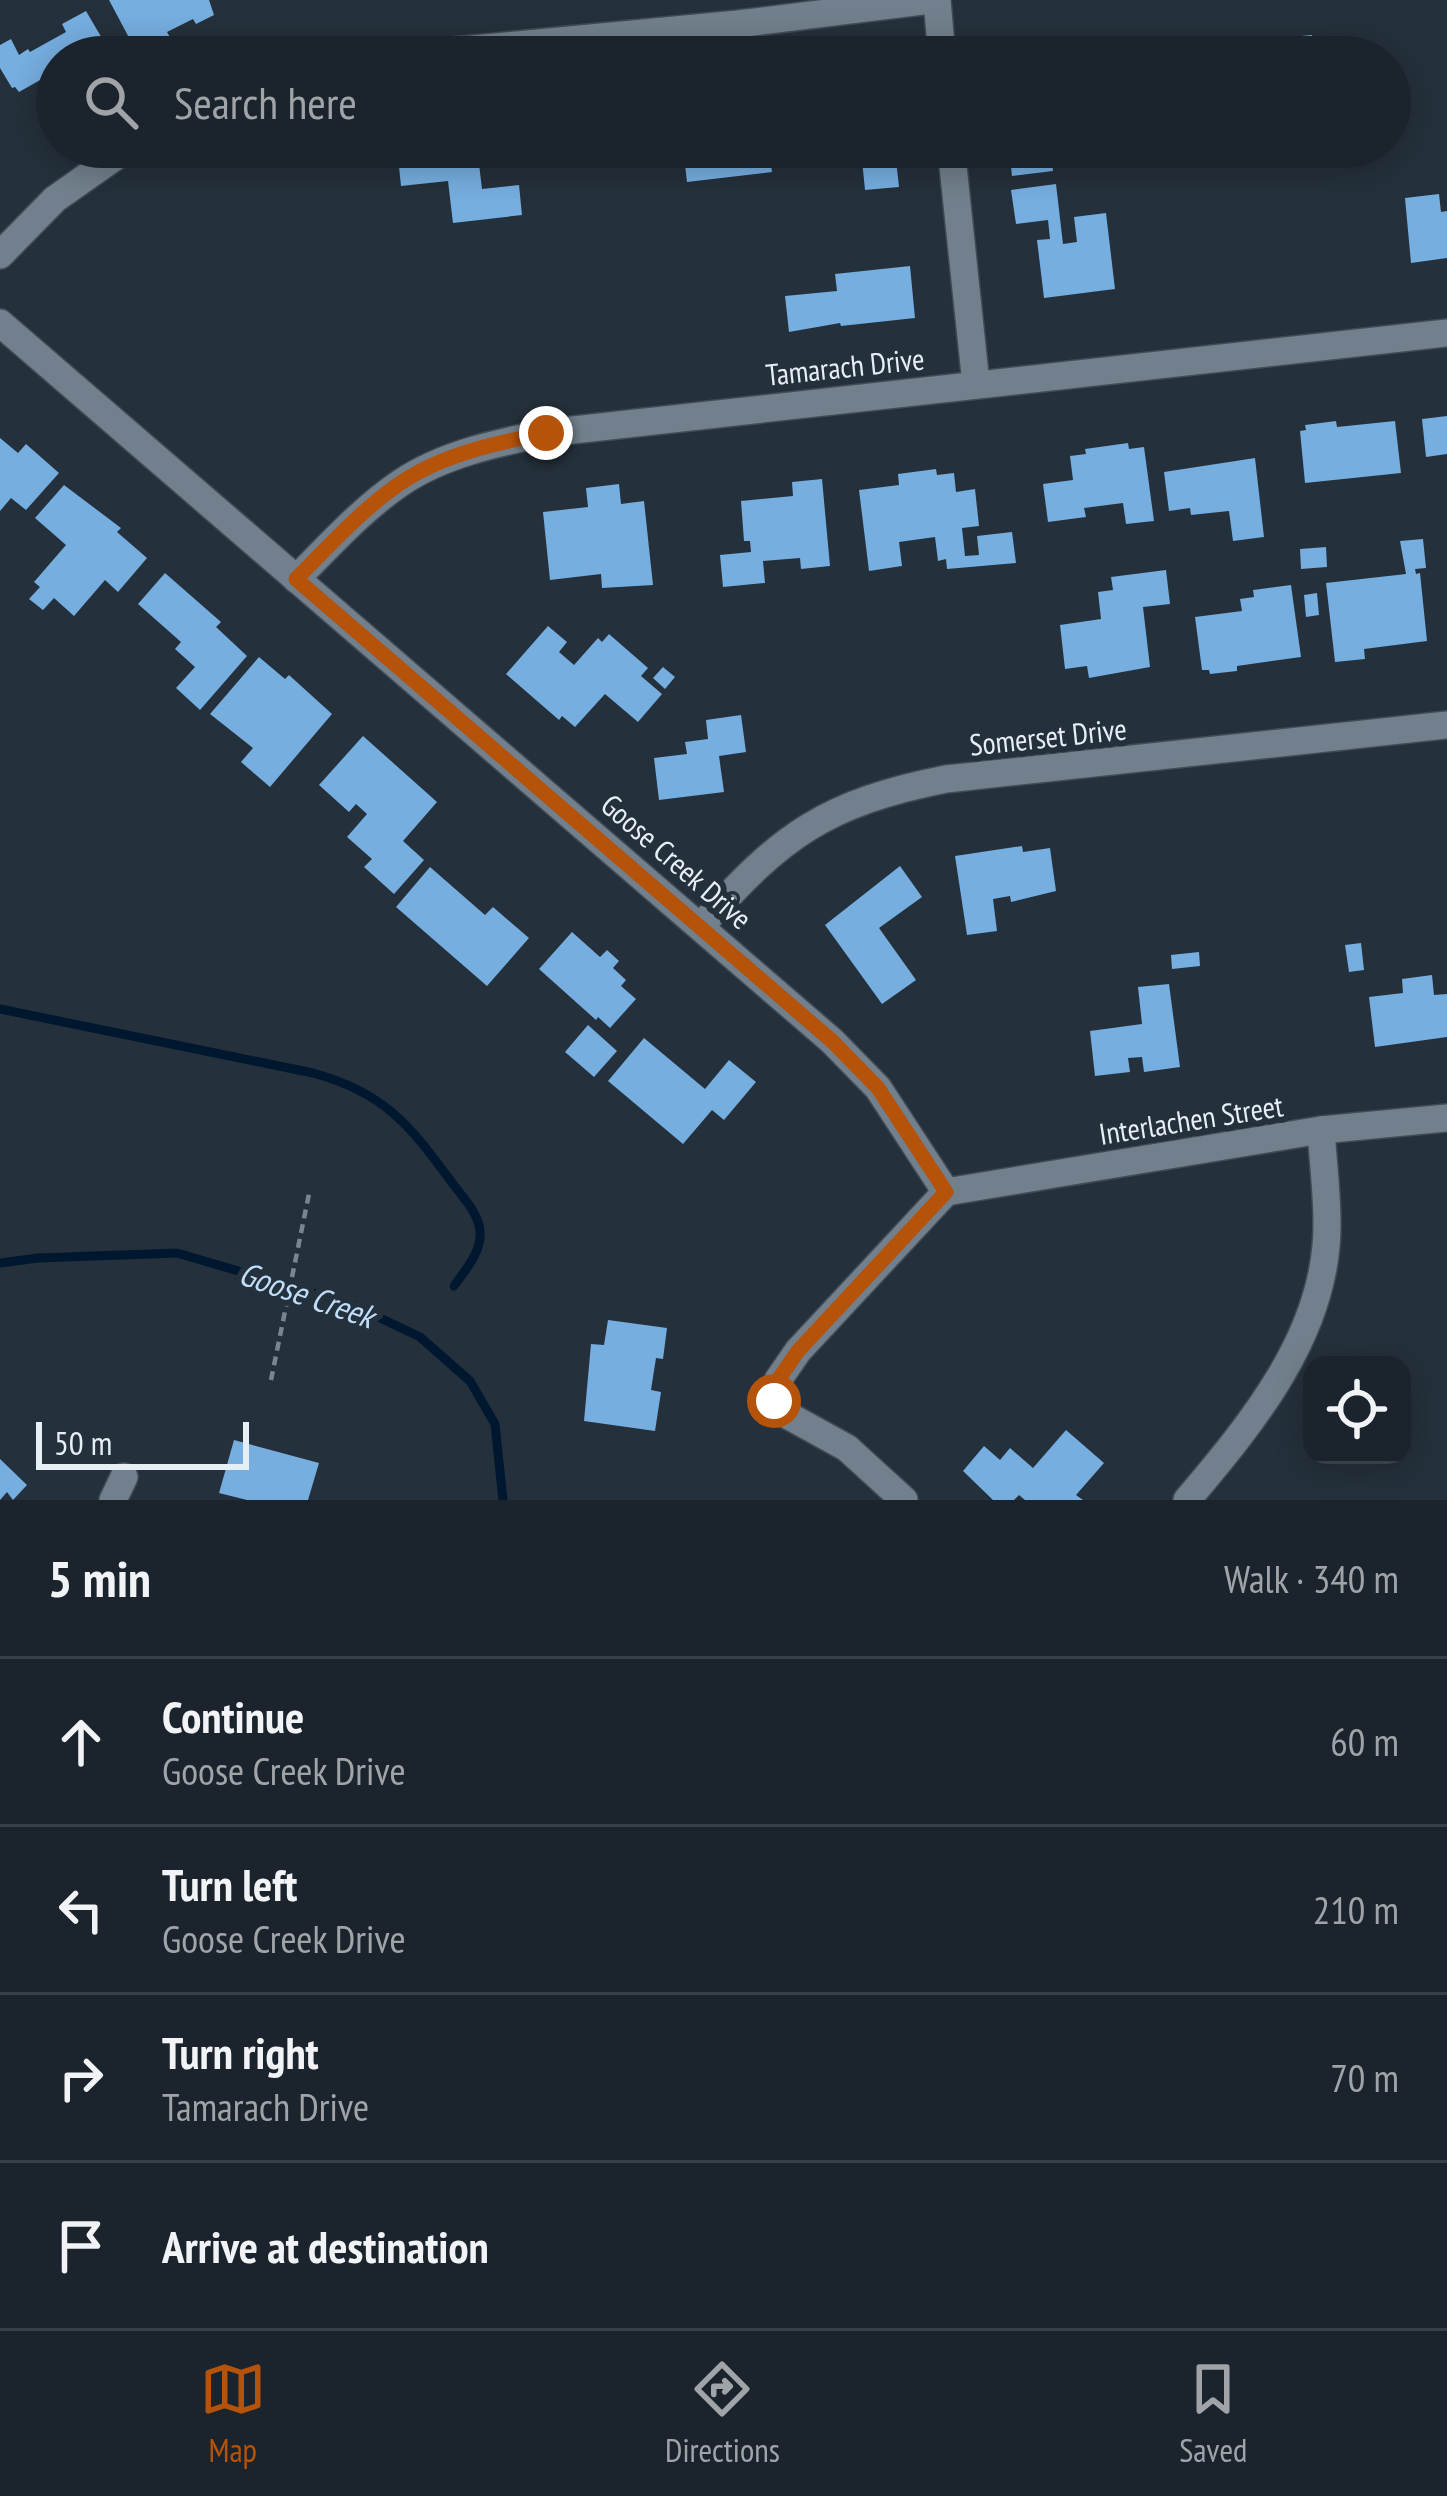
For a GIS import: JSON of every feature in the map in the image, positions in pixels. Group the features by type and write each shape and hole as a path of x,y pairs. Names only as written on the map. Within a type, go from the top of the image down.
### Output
{"street":[{"path":"604,36 934,0 939,36"},
{"path":"0,255 55,200 100,168"},
{"path":"954,168 976,384"},
{"name":"Goose Creek Drive","path":"0,323 832,1041 878,1088 946,1192"},
{"name":"Tamarach Drive","path":"296,579 400,483 436,463 503,442 546,433 1447,333"},
{"name":"Somerset Drive","path":"702,926 769,854 828,815 902,788 946,779 1447,725"},
{"name":"Interlachen Street","path":"946,1192 1321,1130 1447,1118"},
{"path":"1187,1500 1267,1399 1293,1356 1311,1312 1328,1227 1321,1130"},
{"path":"904,1500 847,1448 789,1416 774,1401 778,1380 798,1351 946,1192"}],"path":[{"path":"271,1380 310,1189"}],"building":[{"path":"109,0 209,0 214,15 196,24 193,19 167,32 169,36 128,36"},
{"path":"86,11 101,36 59,36 66,32 62,24"},
{"path":"11,39 19,55 36,49 36,82 19,92 0,68 0,45"},
{"path":"399,168 480,168 482,189 519,185 522,215 453,223 448,181 401,186"},
{"path":"685,168 772,168 772,172 687,182"},
{"path":"863,168 897,168 899,187 865,190"},
{"path":"1011,168 1053,168 1053,171 1012,176"},
{"path":"1056,184 1063,244 1077,242 1074,217 1106,213 1115,289 1044,298 1037,240 1050,239 1048,220 1016,224 1011,190"},
{"path":"1439,194 1441,212 1447,211 1447,258 1411,263 1405,198"},
{"path":"910,266 915,318 789,332 785,296 837,291 835,274"},
{"path":"1447,416 1447,454 1426,457 1422,419"},
{"path":"1336,421 1337,427 1395,421 1401,473 1305,483 1300,431 1306,430 1305,425"},
{"path":"0,438 18,453 26,444 59,473 26,510 11,498 0,511"},
{"path":"1128,443 1129,449 1144,447 1154,521 1126,524 1123,503 1084,508 1086,517 1048,522 1043,484 1073,480 1070,456"},
{"path":"1255,458 1264,537 1233,541 1229,511 1191,515 1190,508 1169,511 1164,472"},
{"path":"936,469 937,475 954,473 956,492 975,489 979,526 962,528 965,556 979,555 977,536 1012,532 1016,563 947,569 946,559 938,561 935,537 899,542 902,566 869,571 859,490 899,485 898,474"},
{"path":"822,479 830,566 801,569 800,558 763,561 765,583 723,587 720,555 751,552 750,541 744,541 741,501 793,496 792,482"},
{"path":"619,484 621,504 644,501 653,585 602,588 601,574 550,580 543,512 588,507 586,488"},
{"path":"64,485 121,528 117,532 147,558 118,592 105,580 74,616 54,598 43,610 29,599 40,587 34,582 66,545 35,518"},
{"path":"1423,539 1426,568 1415,569 1420,573 1427,641 1364,649 1365,659 1335,662 1326,583 1406,574 1400,541"},
{"path":"1326,547 1327,567 1301,569 1300,549"},
{"path":"1166,570 1170,604 1143,607 1150,667 1089,678 1087,666 1065,669 1060,625 1101,619 1098,592 1113,590 1111,577"},
{"path":"165,573 221,622 216,627 247,656 200,710 176,688 195,667 175,649 181,642 138,604"},
{"path":"1291,585 1301,657 1237,666 1237,671 1210,674 1202,670 1195,617 1242,611 1240,599 1254,597 1253,590"},
{"path":"1317,593 1319,615 1306,617 1304,595"},
{"path":"548,626 567,642 559,652 574,665 598,638 602,642 609,634 648,668 641,676 662,694 638,722 605,694 575,727 562,716 559,720 506,674"},
{"path":"259,657 285,679 289,675 332,714 270,787 241,762 253,748 210,714"},
{"path":"663,667 675,677 665,689 653,678"},
{"path":"741,715 746,752 719,756 724,792 659,800 654,758 687,754 685,742 708,739 706,720"},
{"path":"363,736 437,802 403,841 424,860 394,894 364,867 372,859 347,837 367,814 356,804 349,812 319,785"},
{"path":"1022,846 1023,852 1050,848 1056,891 1011,902 1010,896 993,899 997,931 967,935 955,856"},
{"path":"900,866 922,897 879,928 916,980 882,1004 825,925"},
{"path":"430,867 485,915 493,907 529,938 487,986 396,907"},
{"path":"572,932 600,957 607,950 619,961 613,968 626,980 621,986 636,999 610,1028 539,969"},
{"path":"1361,943 1364,970 1349,972 1345,945"},
{"path":"1199,952 1200,966 1172,969 1171,955"},
{"path":"1432,975 1434,995 1447,994 1447,1037 1375,1047 1369,997 1403,993 1402,979"},
{"path":"1169,984 1180,1067 1144,1072 1142,1057 1128,1058 1130,1072 1095,1076 1090,1031 1142,1024 1138,987"},
{"path":"588,1025 617,1051 594,1077 565,1052"},
{"path":"644,1038 705,1089 729,1060 756,1082 724,1120 712,1110 683,1144 608,1081"},
{"path":"608,1320 667,1328 663,1359 656,1358 651,1390 661,1392 655,1431 584,1421 591,1344 604,1345"},
{"path":"1066,1430 1104,1463 1076,1495 1083,1500 1025,1500 1019,1495 1014,1500 993,1500 963,1471 984,1446 1000,1460 1010,1448 1033,1468"},
{"path":"234,1440 319,1463 308,1500 247,1500 219,1493"},
{"path":"0,1459 27,1485 13,1500 7,1492 0,1500"}],"waterway":[{"path":"0,1009 313,1073 376,1100 421,1142 478,1221 477,1250 454,1286"},
{"name":"Goose Creek","path":"0,1263 177,1253 351,1304 420,1337 470,1381 495,1424 503,1500"}],"route":[{"path":"546,433 436,463 400,483 296,579 832,1041 878,1088 946,1192 798,1351 778,1380 774,1401"}]}
